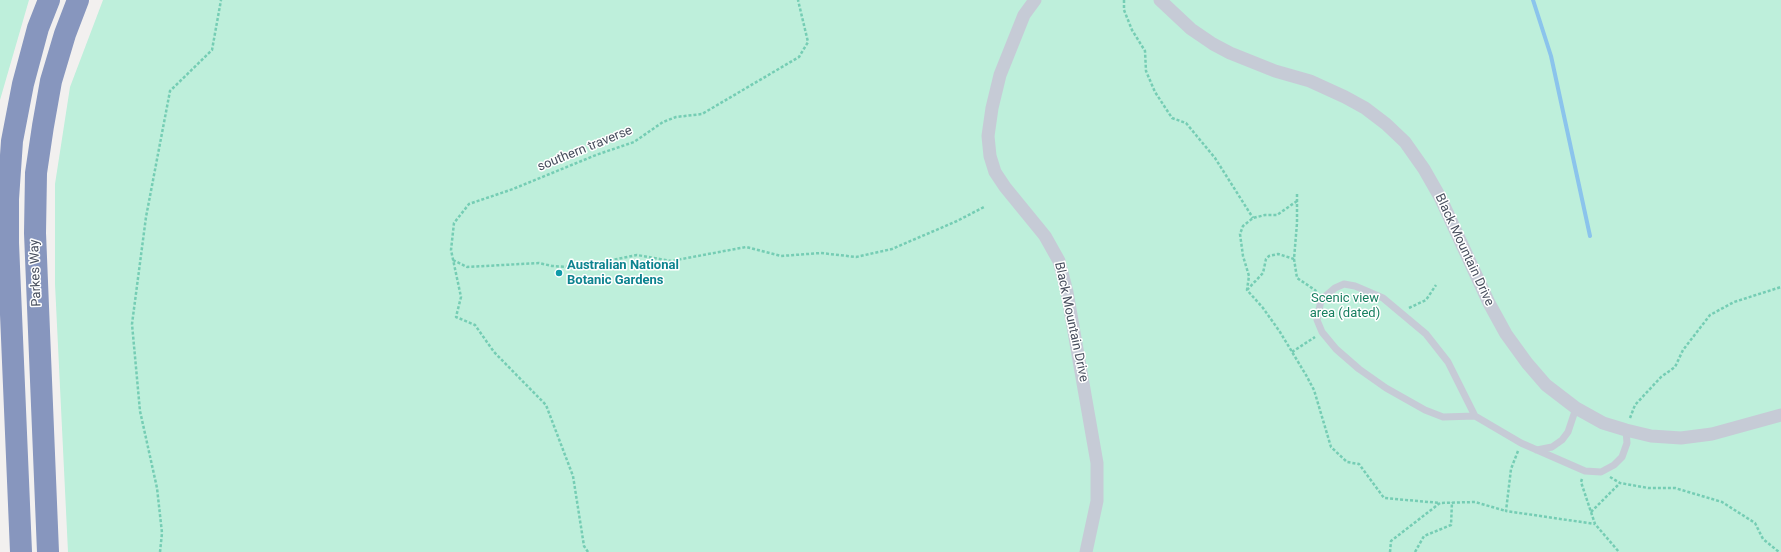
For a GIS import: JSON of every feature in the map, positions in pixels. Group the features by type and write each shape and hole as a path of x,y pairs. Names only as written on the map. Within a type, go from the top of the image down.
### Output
{"highway":[{"name":"Parkes Way","path":"21,552 8,243 8,199 12,141 23,84 38,28 49,0"},
{"name":"Parkes Way","path":"48,552 34,233 36,173 51,81 65,34 78,0"}],"street":[{"name":"Black Mountain Drive","path":"1035,0 1024,15 1000,75 992,108 988,136 990,156 995,172 1005,187 1046,236 1059,261 1067,292 1097,463 1096,501 1086,552"},
{"name":"Black Mountain Drive","path":"1160,0 1191,29 1212,44 1275,71 1310,81 1345,97 1365,108 1386,124 1405,142 1424,169 1440,197 1489,303 1506,334 1527,363 1546,385 1576,408 1604,423 1626,430 1651,436 1682,438 1712,434 1781,415"}],"lane":[{"path":"1475,416 1448,362 1426,334 1384,298 1355,286 1344,284 1335,288 1321,300 1318,320 1322,332 1336,349 1359,369 1386,388 1420,408 1443,417 1475,416 1521,443 1585,471 1601,472 1614,465 1622,457 1626,443 1626,430"},
{"path":"1537,450 1552,447 1562,440 1568,432 1576,408"}],"path":[{"path":"160,552 162,533 157,488 140,411 132,324 146,217 170,92 212,50 221,0"},
{"name":"southern traverse","path":"588,552 584,546 573,476 546,405 494,352 475,325 456,317 461,298 451,250 454,223 469,204 513,189 596,155 634,142 663,122 676,117 702,114 799,58 808,42 798,0"},
{"path":"1124,0 1124,10 1132,30 1144,51 1146,71 1155,92 1172,118 1186,123 1215,158 1253,218"},
{"path":"1297,194 1294,259 1297,278 1316,290 1321,300"},
{"path":"1297,201 1277,215 1265,215 1253,218 1243,226 1240,234 1243,256 1249,276 1247,290 1263,308 1280,332 1314,390 1330,447 1347,462 1359,464 1384,498 1440,503 1475,502 1506,511 1595,524"},
{"path":"453,260 467,267 539,263 552,266 585,268 602,262 636,255 671,261 746,247 782,256 822,253 856,257 892,249 957,221 984,207"},
{"path":"1247,290 1263,273 1266,259 1269,256 1278,254 1294,259"},
{"path":"1401,312 1426,300 1436,285"},
{"path":"1626,430 1635,405 1662,377 1675,367 1683,350 1710,315 1734,302 1781,287"},
{"path":"1292,352 1322,332"},
{"path":"1506,511 1511,469 1521,443"},
{"path":"1585,471 1581,482 1595,524 1620,552"},
{"path":"1601,472 1620,483 1648,488 1675,488 1722,502 1755,522 1763,539 1779,552"},
{"path":"1591,512 1620,483"},
{"path":"1415,552 1424,536 1452,525 1452,502"},
{"path":"1390,552 1390,541 1440,503"}],"green space":[{"path":"0,0 29,0 0,100"},
{"name":"Scenic view area (dated)","path":"103,0 1781,0 1781,552 68,552 55,284 55,184 70,87"}],"waterway":[{"path":"1533,0 1551,56 1590,236"}],"place":[{"name":"Australian National Botanic Gardens","path":"559,273"}]}
